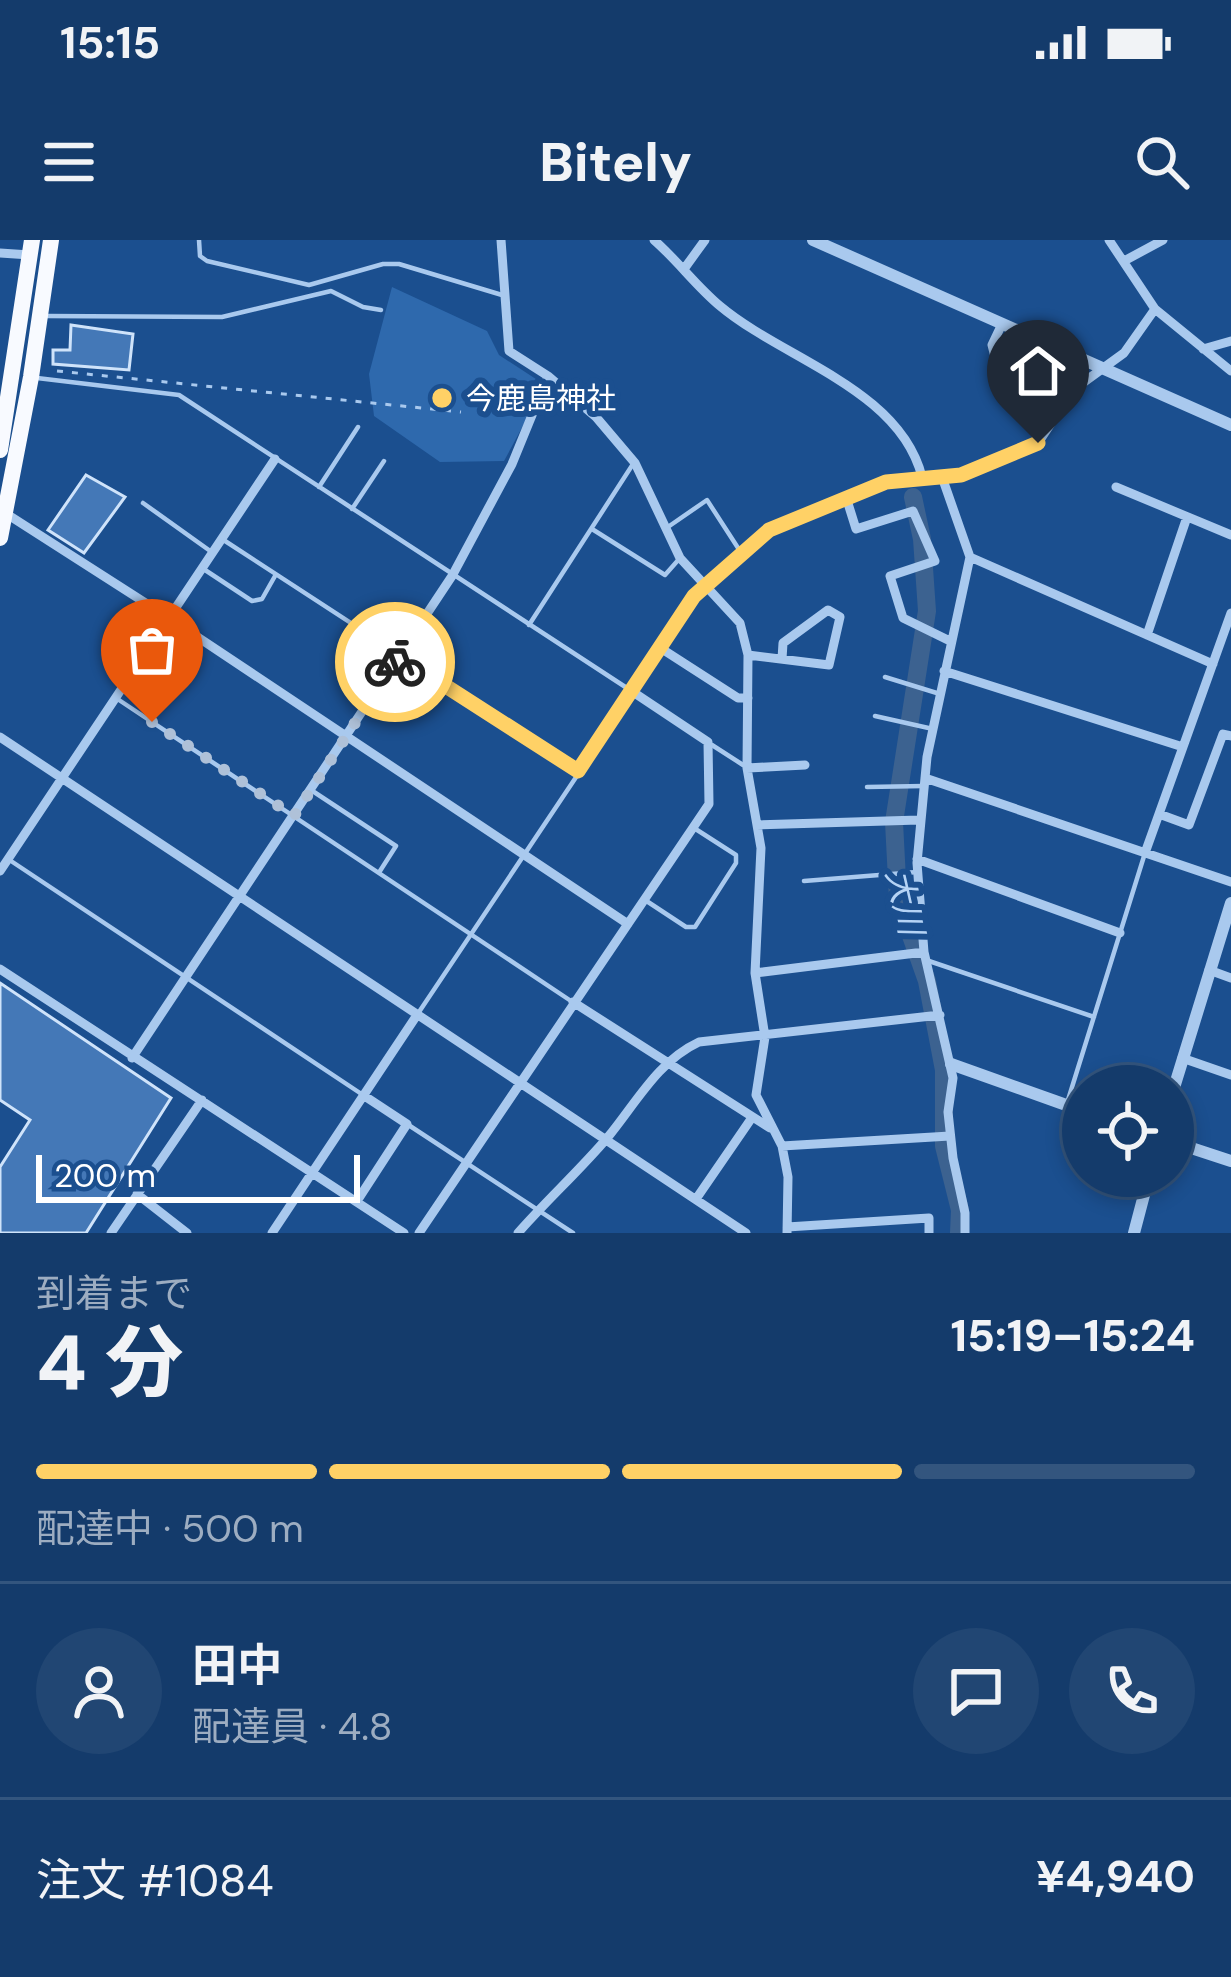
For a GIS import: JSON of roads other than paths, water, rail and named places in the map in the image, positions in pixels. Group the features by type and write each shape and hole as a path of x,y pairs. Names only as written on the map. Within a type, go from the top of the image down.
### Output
{"highway":[{"path":"0,450 40,316 50,240"},
{"path":"0,538 22,376 10,342 31,248"}],"street":[{"path":"501,240 509,351 548,376 596,417 634,463 680,559 740,623 748,656 747,768 761,848 755,974 765,1037 756,1095 782,1146 788,1177 787,1230 929,1218 928,1233"},
{"path":"654,240 721,307 858,394 904,438 922,477"},
{"path":"684,269 705,240"},
{"path":"813,240 1231,424"},
{"path":"1109,240 1155,309 1231,371"},
{"path":"1124,261 1163,240"},
{"path":"0,253 31,248"},
{"path":"419,1233 709,804 707,742 633,692 703,587 769,530 886,482 961,475 1038,443 1072,390 1124,353 1155,309"},
{"path":"1003,324 992,346 1006,401"},
{"path":"1203,349 1231,341"},
{"path":"132,1058 452,576 512,464 548,376"},
{"path":"0,871 274,459"},
{"path":"942,477 970,557 924,782 917,872 925,956 951,1064 950,1136 965,1213 964,1233"},
{"path":"1116,487 1231,535"},
{"path":"846,497 856,529 913,511 934,561 890,576 903,618 950,641"},
{"path":"3,512 628,924"},
{"path":"1147,635 1187,517"},
{"path":"970,557 1213,664"},
{"path":"748,656 829,665 840,617 828,610 784,643 782,659"},
{"path":"1145,853 1231,614"},
{"path":"662,649 738,698 748,698"},
{"path":"944,671 1183,747"},
{"path":"1159,814 1190,825 1223,734 1231,736"},
{"path":"0,737 746,1233"},
{"path":"747,768 805,765"},
{"path":"924,782 1231,882"},
{"path":"757,825 919,820"},
{"path":"917,859 1120,933"},
{"path":"1180,1065 1231,903"},
{"path":"755,974 925,956"},
{"path":"0,970 404,1233"},
{"path":"1209,970 1231,978"},
{"path":"573,1002 770,1128"},
{"path":"272,1233 417,1015"},
{"path":"518,1233 607,1138 666,1064 699,1042 940,1015"},
{"path":"1182,1058 1231,1075"},
{"path":"951,1064 1062,1105"},
{"path":"357,1201 407,1124 363,1095"},
{"path":"112,1233 202,1100"},
{"path":"696,1199 751,1119"},
{"path":"782,1146 950,1136"},
{"path":"1194,1149 1231,1161"},
{"path":"137,1194 187,1233"},
{"path":"1134,1233 1143,1197"}],"lane":[{"path":"199,240 200,256 207,261 309,285 383,264 399,264 505,296"},
{"path":"40,316 222,317 331,291 363,308 381,310"},
{"path":"22,376 179,395 633,692 417,1015"},
{"path":"319,488 358,427"},
{"path":"352,509 384,461"},
{"path":"529,625 634,463"},
{"path":"665,529 707,500 740,551"},
{"path":"143,503 213,553"},
{"path":"591,528 664,574 680,559"},
{"path":"222,539 578,771"},
{"path":"202,568 252,601 262,599 276,574"},
{"path":"343,681 372,636"},
{"path":"885,677 940,694"},
{"path":"116,698 573,1002"},
{"path":"875,716 933,729"},
{"path":"707,742 747,768"},
{"path":"867,787 924,782"},
{"path":"311,790 396,846 380,871"},
{"path":"644,900 686,927 695,926 736,855 693,827"},
{"path":"1079,1065 1145,853"},
{"path":"8,859 363,1095"},
{"path":"804,881 917,872"},
{"path":"925,956 1094,1018"},
{"path":"407,1124 573,1233"}],"waterway":[{"name":"大川","path":"913,497 922,539 927,611 894,822 898,899 927,981 944,1070 944,1146 960,1210 959,1233"}],"place":[{"name":"今鹿島神社","path":"442,398"}]}
